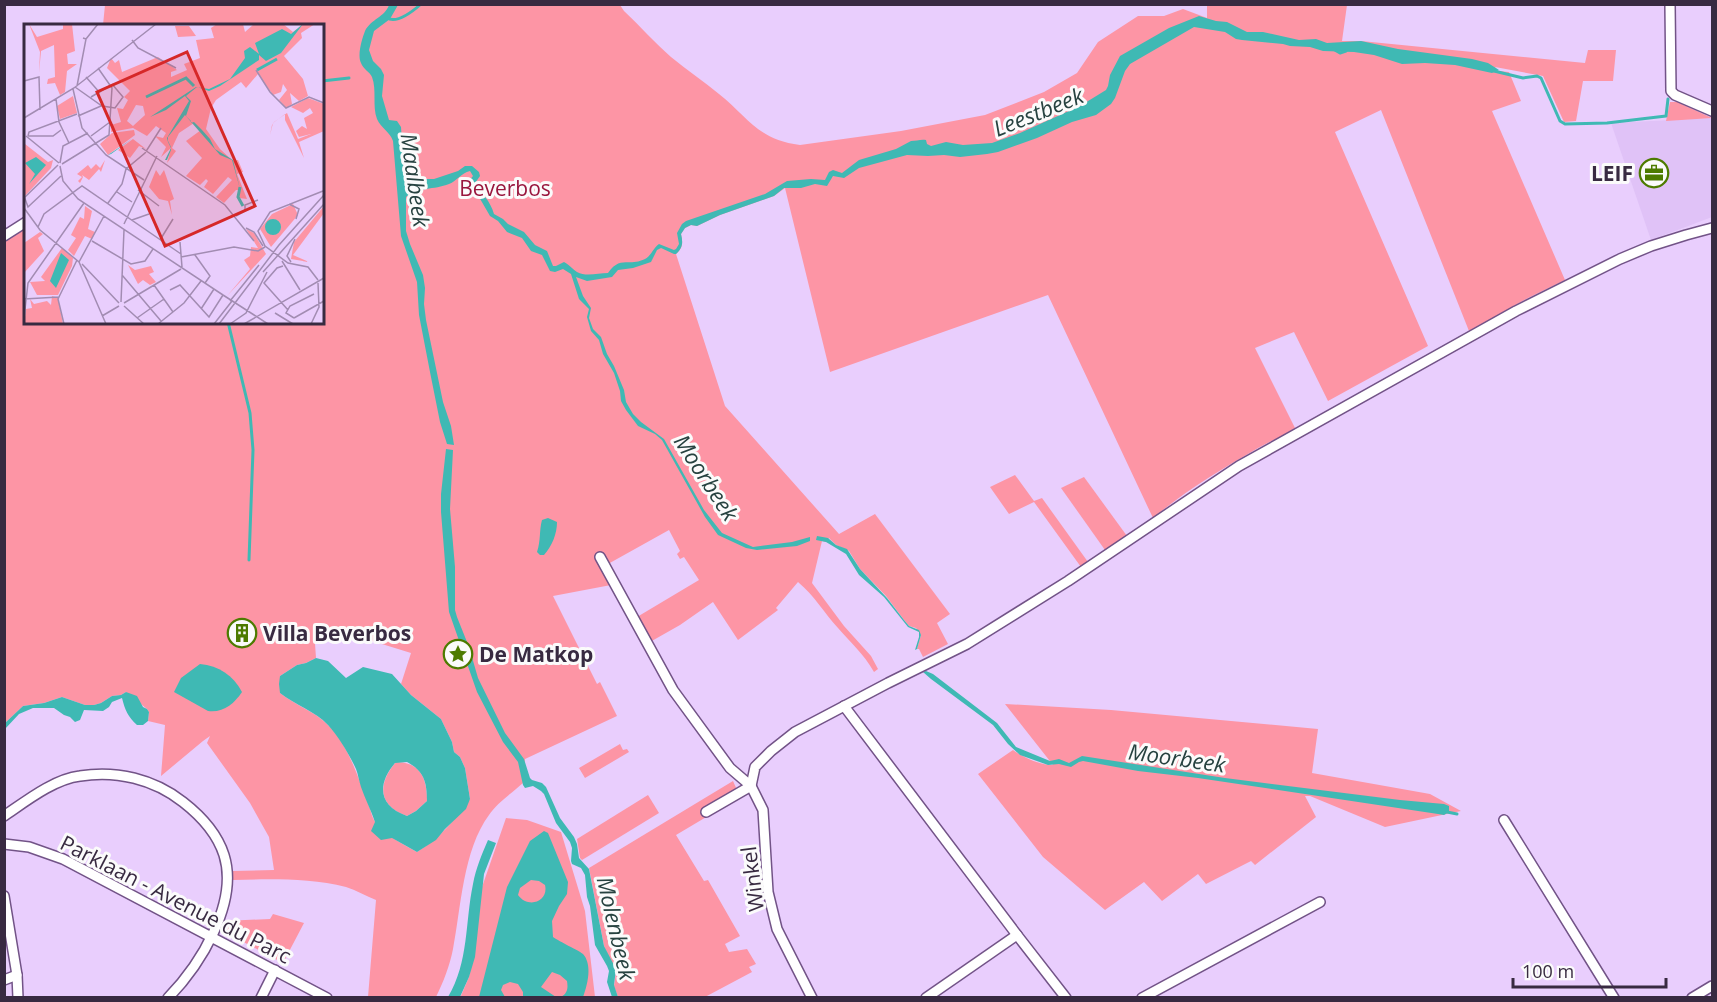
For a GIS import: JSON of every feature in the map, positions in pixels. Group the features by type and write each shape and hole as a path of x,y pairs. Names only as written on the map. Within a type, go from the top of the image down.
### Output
{"street":[{"path":"1670,4 1671,91 1675,95 1713,111"},
{"path":"4,236 24,223"},
{"path":"706,812 751,786 755,767 795,732 967,644 1068,581 1239,466 1516,311 1620,259 1669,240 1713,228"},
{"path":"600,557 673,690 730,768 751,786"},
{"path":"844,706 1066,998"},
{"path":"4,816 33,796 63,781 80,776 120,775 170,791 198,814 214,833 224,856 226,876 224,905 196,965 168,998"},
{"name":"Winkel","path":"751,786 763,810 768,892 777,928 812,998"},
{"path":"1504,820 1614,998"},
{"name":"Parklaan - Avenue du Parc","path":"4,844 29,847 63,859 327,998"},
{"path":"4,896 17,975 18,998"},
{"path":"1142,998 1320,902"},
{"path":"926,998 1017,935"},
{"path":"261,998 275,970"},
{"path":"4,980 17,975"},
{"path":"1692,998 1713,986"}],"shaded area":[{"path":"389,5 398,5 390,19 374,31 369,50 373,61 384,75 382,96 389,120 397,121 401,127 407,188 415,186 424,179 434,179 458,171 465,166 472,166 480,176 473,186 486,198 494,214 524,232 535,245 547,251 553,266 564,262 577,272 588,275 608,273 617,264 645,259 659,244 674,250 679,244 677,233 686,221 765,194 787,181 825,180 829,172 833,170 842,173 859,160 896,149 911,141 926,140 931,146 946,142 963,145 992,143 1020,133 1080,106 1106,90 1110,75 1120,56 1169,28 1199,16 1227,22 1247,32 1263,32 1299,40 1316,39 1327,43 1361,41 1398,49 1472,59 1488,63 1499,70 1492,73 1455,65 1402,64 1374,55 1323,51 1310,47 1236,39 1225,32 1194,27 1130,64 1111,104 1096,115 1072,122 998,152 960,157 907,155 859,168 844,178 833,176 827,186 815,184 801,188 784,188 774,196 720,215 697,226 691,225 685,228 681,234 681,247 676,254 661,248 657,250 651,262 618,270 612,277 587,281 576,277 583,296 591,308 589,318 593,329 601,337 624,390 626,402 641,422 664,439 704,510 722,533 753,547 792,542 810,537 810,541 797,546 757,550 746,548 718,535 705,517 662,440 638,426 626,410 621,401 614,373 603,354 599,340 591,331 587,317 589,309 579,299 571,274 563,269 550,271 542,255 531,251 522,238 507,232 498,221 490,216 479,197 467,186 473,176 470,171 449,184 416,192 406,197 406,231 423,275 426,320 454,445 447,444 440,422 419,315 417,282 401,236 393,141 377,119 371,75 360,60 360,47 365,31"},
{"path":"1712,118 1712,217 1651,240 1611,123"},
{"path":"446,449 453,450 450,509 457,617 478,678 505,733 524,759 530,778 546,787 560,818 574,837 579,858 589,869 604,946 616,969 614,985 618,997 612,997 607,982 609,971 595,945 585,875 581,868 572,864 570,842 556,823 544,794 533,786 525,788 523,785 518,762 503,742 477,692 449,612 441,512"},
{"path":"548,518 557,522 556,531 549,548 544,555 540,555 537,552 541,524 542,520"},
{"path":"817,536 828,538 836,545 847,549 860,569 909,626 919,630 921,635 917,649 915,650 919,632 908,627 884,597 859,575 846,554 826,542 816,540"},
{"path":"316,658 328,661 346,678 363,667 392,674 411,695 441,719 452,742 454,752 460,757 465,768 470,799 466,809 436,840 417,852 392,838 381,840 371,831 375,822 356,769 340,740 323,720 280,693 280,676 297,665","holes":["407,762 421,773 427,801 407,816 390,806 383,794 383,786 389,771 395,763"]},
{"path":"200,664 225,672 242,692 228,707 219,711 208,711 174,692 181,678"},
{"path":"926,671 997,723 1016,747 1050,761 1059,759 1069,763 1082,756 1225,778 1444,804 1449,806 1449,812 1444,815 1083,761 1071,767 1059,764 1048,765 1020,755 993,725 923,672"},
{"path":"126,692 137,696 149,712 148,721 143,725 137,725 131,719 122,698 112,702 103,711 84,710 80,720 75,722 54,708 33,708 19,714 5,729 5,723 23,706 62,697 85,705 94,705"},
{"path":"544,831 548,833 568,882 567,894 552,921 553,937 581,952 586,959 588,976 583,997 561,997 567,990 567,981 552,972 541,987 556,997 523,997 518,984 510,982 503,985 501,990 505,997 479,997 507,887 530,841","holes":["531,880 545,885 545,891 544,896 537,902 527,902 518,895 520,888"]},
{"path":"488,840 496,843 484,874 475,957 460,997 448,997 460,970 474,878"}],"green space":[{"name":"Beverbos","path":"105,5 620,5 671,57 719,94 755,127 774,138 800,145 901,131 985,115 1044,92 1077,73 1098,42 1138,16 1164,16 1183,9 1207,18 1207,5 1347,5 1342,41 1585,63 1588,50 1616,50 1613,81 1583,81 1576,121 1564,122 1543,76 1495,67 1498,71 1509,72 1521,101 1492,111 1565,280 1469,331 1381,110 1335,132 1428,346 1328,401 1294,332 1255,348 1295,428 1217,472 1153,518 1048,295 830,372 785,188 774,196 720,215 697,226 691,225 685,228 681,234 681,247 676,254 725,406 839,534 875,514 950,614 937,623 948,644 923,657 917,649 921,635 916,628 909,626 886,596 860,569 849,551 836,545 829,538 826,542 822,541 812,583 844,626 871,656 878,669 874,672 798,582 776,608 778,610 738,640 713,602 650,642 637,617 699,580 684,557 680,559 677,554 680,551 669,530 608,564 611,585 553,596 597,684 600,682 617,716 525,759 523,783 492,811 480,829 474,845 464,880 452,955 436,997 368,997 376,900 346,887 318,882 275,879 233,880 233,871 274,870 269,837 250,803 207,743 210,736 161,776 165,725 148,721 147,709 126,692 94,705 85,705 62,697 23,706 5,723 5,241 24,228 24,324 324,324 324,24 103,24","holes":["314,629 356,636 411,653 401,684 441,719 452,742 454,752 460,757 465,768 470,799 446,828 417,852 390,836 375,821 352,762 335,732 316,715 280,693 280,676 297,665 316,658"]},
{"path":"1670,102 1677,102 1712,118 1666,121"},
{"path":"1015,475 1034,501 1042,498 1088,562 1081,567 1034,502 1009,514 990,487"},
{"path":"1084,477 1127,536 1105,550 1061,488"},
{"path":"1005,704 1111,710 1318,729 1312,773 1430,794 1461,811 1385,827 1310,796 1305,796 1316,817 1255,865 1251,861 1206,884 1198,874 1162,901 1144,882 1105,910 1043,857 978,774 1013,750 1032,760 1053,765"},
{"path":"620,744 623,750 627,749 629,752 585,778 579,768"},
{"path":"396,762 416,768 426,785 427,801 407,816 390,806 384,794 383,786 386,778"},
{"path":"733,781 737,790 708,816 676,835 704,881 708,880 740,936 725,944 729,952 747,949 756,964 749,967 752,972 705,997 618,997 614,986 616,973 604,946 589,868"},
{"path":"648,795 659,813 582,860 580,858 577,839"},
{"path":"506,818 527,820 561,832 585,911 595,997 460,998 469,977 482,887"},
{"path":"273,914 304,923 283,963 221,930 224,921 270,919"}],"waterway":[{"path":"387,18 400,18 421,4"},
{"name":"Leestbeek","path":"1333,49 1340,53 1346,51"},
{"name":"Leestbeek","path":"1494,71 1523,78 1537,76 1541,78 1560,121 1565,124 1607,123 1666,116 1668,99"},
{"path":"324,81 349,78"},
{"path":"228,324 250,413 253,450 249,560"},
{"name":"Moorbeek","path":"1447,812 1457,814"}],"place":[{"name":"LEIF","path":"1654,173"},
{"name":"Villa Beverbos","path":"242,633"},
{"name":"De Matkop","path":"458,654"}],"water label":[{"name":"Maalbeek","path":"416,180"},
{"name":"Molenbeek","path":"617,928"}]}
